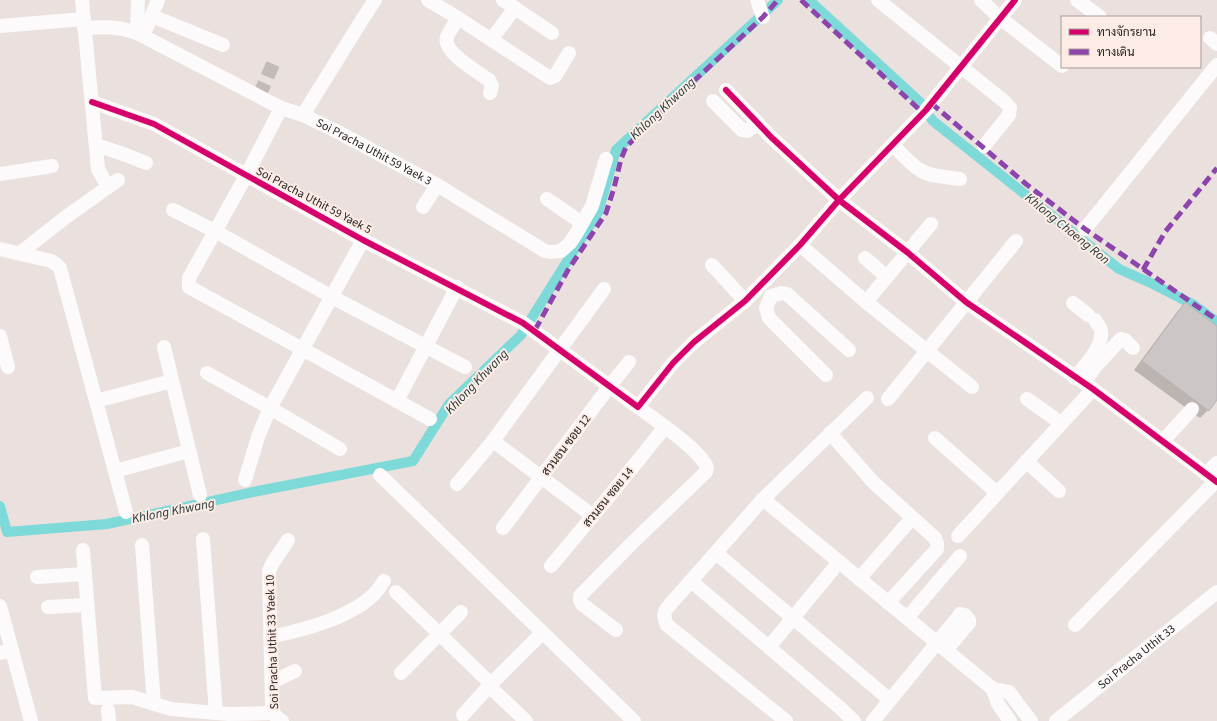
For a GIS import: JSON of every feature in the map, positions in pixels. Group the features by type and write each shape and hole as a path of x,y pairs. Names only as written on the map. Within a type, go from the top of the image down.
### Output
{"street":[{"path":"20,253 113,183 98,169 82,0"},
{"path":"138,0 140,35"},
{"path":"140,35 152,16 158,0"},
{"path":"303,115 375,0"},
{"path":"428,0 550,78 555,76 569,53"},
{"path":"503,0 552,33"},
{"path":"981,0 1000,18 1061,65"},
{"path":"638,407 673,363 694,342 744,301 800,246 839,200 926,110 1015,0"},
{"path":"1078,0 1099,16"},
{"path":"885,2 1005,102 1010,108 1009,115 984,146"},
{"path":"491,40 515,8"},
{"path":"152,16 223,45"},
{"path":"458,18 446,38 447,45 452,53 489,80 492,86 490,92"},
{"name":"Soi Pracha Uthit 59 Yaek 3","path":"0,26 84,23 124,28 281,108 303,115 338,132 437,185 550,252 561,251 570,243 592,206 606,159"},
{"path":"1085,229 1217,65"},
{"path":"726,90 758,123 839,200 907,252 966,302 1084,383 1213,479"},
{"path":"713,101 742,130 747,131 758,123"},
{"name":"Soi Pracha Uthit 59 Yaek 5","path":"92,102 154,124 363,240 457,287 527,325 609,387 631,400 638,407 682,439 704,461 707,470 606,568 580,596 582,604 616,630"},
{"path":"281,108 246,176 189,278 189,286 430,419"},
{"path":"96,145 126,155 146,164"},
{"path":"893,145 921,171 933,175 960,179"},
{"path":"0,174 52,166"},
{"path":"423,207 437,185"},
{"path":"547,199 582,223"},
{"path":"173,210 215,231 332,297 465,367"},
{"path":"866,302 931,224"},
{"path":"245,480 259,434 270,408 363,240"},
{"path":"888,399 1016,241"},
{"path":"800,246 866,302 972,387"},
{"path":"0,249 51,261 60,268 126,512"},
{"path":"865,258 887,277"},
{"path":"712,265 744,301"},
{"path":"761,284 771,296"},
{"path":"397,401 457,287"},
{"path":"456,484 493,440 604,289"},
{"path":"771,296 782,293 787,294 849,350"},
{"path":"771,296 766,308 769,318 826,375"},
{"path":"1073,303 1091,318 1101,329 1102,339 1084,383"},
{"path":"0,336 8,367"},
{"path":"958,536 1061,424 1084,383 1095,367 1118,342 1125,340 1133,348"},
{"path":"164,347 200,495"},
{"name":"สวนธน ซอย 12","path":"503,528 629,362"},
{"path":"207,373 340,449"},
{"path":"96,401 172,381"},
{"path":"786,721 667,625 664,619 664,613 763,499 867,398"},
{"path":"1027,399 1061,424"},
{"path":"1163,442 1192,408"},
{"name":"สวนธน ซอย 14","path":"551,566 665,427"},
{"path":"830,433 873,482 935,538 937,543 937,549 888,603"},
{"path":"935,438 997,493"},
{"path":"493,440 592,516"},
{"path":"115,471 189,451"},
{"path":"1026,461 1059,491"},
{"path":"1075,625 1213,479 1217,463"},
{"path":"380,475 634,721"},
{"path":"763,499 993,689 1009,692 1031,721"},
{"path":"859,579 912,518"},
{"path":"203,539 216,713"},
{"name":"Soi Pracha Uthit 33 Yaek 10","path":"278,717 272,682 269,571 288,540"},
{"path":"142,546 154,704"},
{"path":"83,550 95,698 132,697 171,709 278,717"},
{"path":"716,553 890,700"},
{"path":"907,618 960,556"},
{"path":"769,647 794,619 839,562"},
{"path":"37,577 85,574"},
{"path":"270,637 297,631 322,623 352,609 372,596 384,581"},
{"path":"691,581 854,721"},
{"path":"396,592 526,721"},
{"name":"Soi Pracha Uthit 33","path":"1056,721 1217,592"},
{"path":"48,607 87,605"},
{"path":"0,606 6,652 31,721"},
{"path":"401,673 461,612"},
{"path":"463,715 490,685 542,633"},
{"path":"873,721 890,700 942,646"},
{"path":"272,682 295,671"},
{"path":"993,689 998,704 1010,721"}],"building":[{"path":"1185,302 1217,326 1217,400 1209,411 1142,361"}],"waterway":[{"name":"Khlong Khwang","path":"0,506 7,532 107,524 258,491 413,461 449,404 521,335 598,212 616,150 778,0"},
{"name":"Khlong Chaeng Ron","path":"809,0 921,103"},
{"name":"Khlong Chaeng Ron","path":"930,117 933,121 1119,269 1194,305 1217,322"}],"tunnel":[{"path":"259,96 273,64"}],"marked path":[{"path":"535,330 568,270 606,213 621,159 626,147 668,105 763,17 778,0"},
{"path":"801,0 923,113"},
{"path":"931,103 1026,184 1085,229 1217,320"},
{"path":"1143,270 1165,232 1217,168"}],"cycle path":[{"path":"92,102 154,124 363,240 523,323 638,407 673,363 694,342 745,301 800,245 839,200 926,110 1015,0"},
{"path":"726,90 771,137 839,200 907,252 966,302 1093,389 1217,482"}]}
